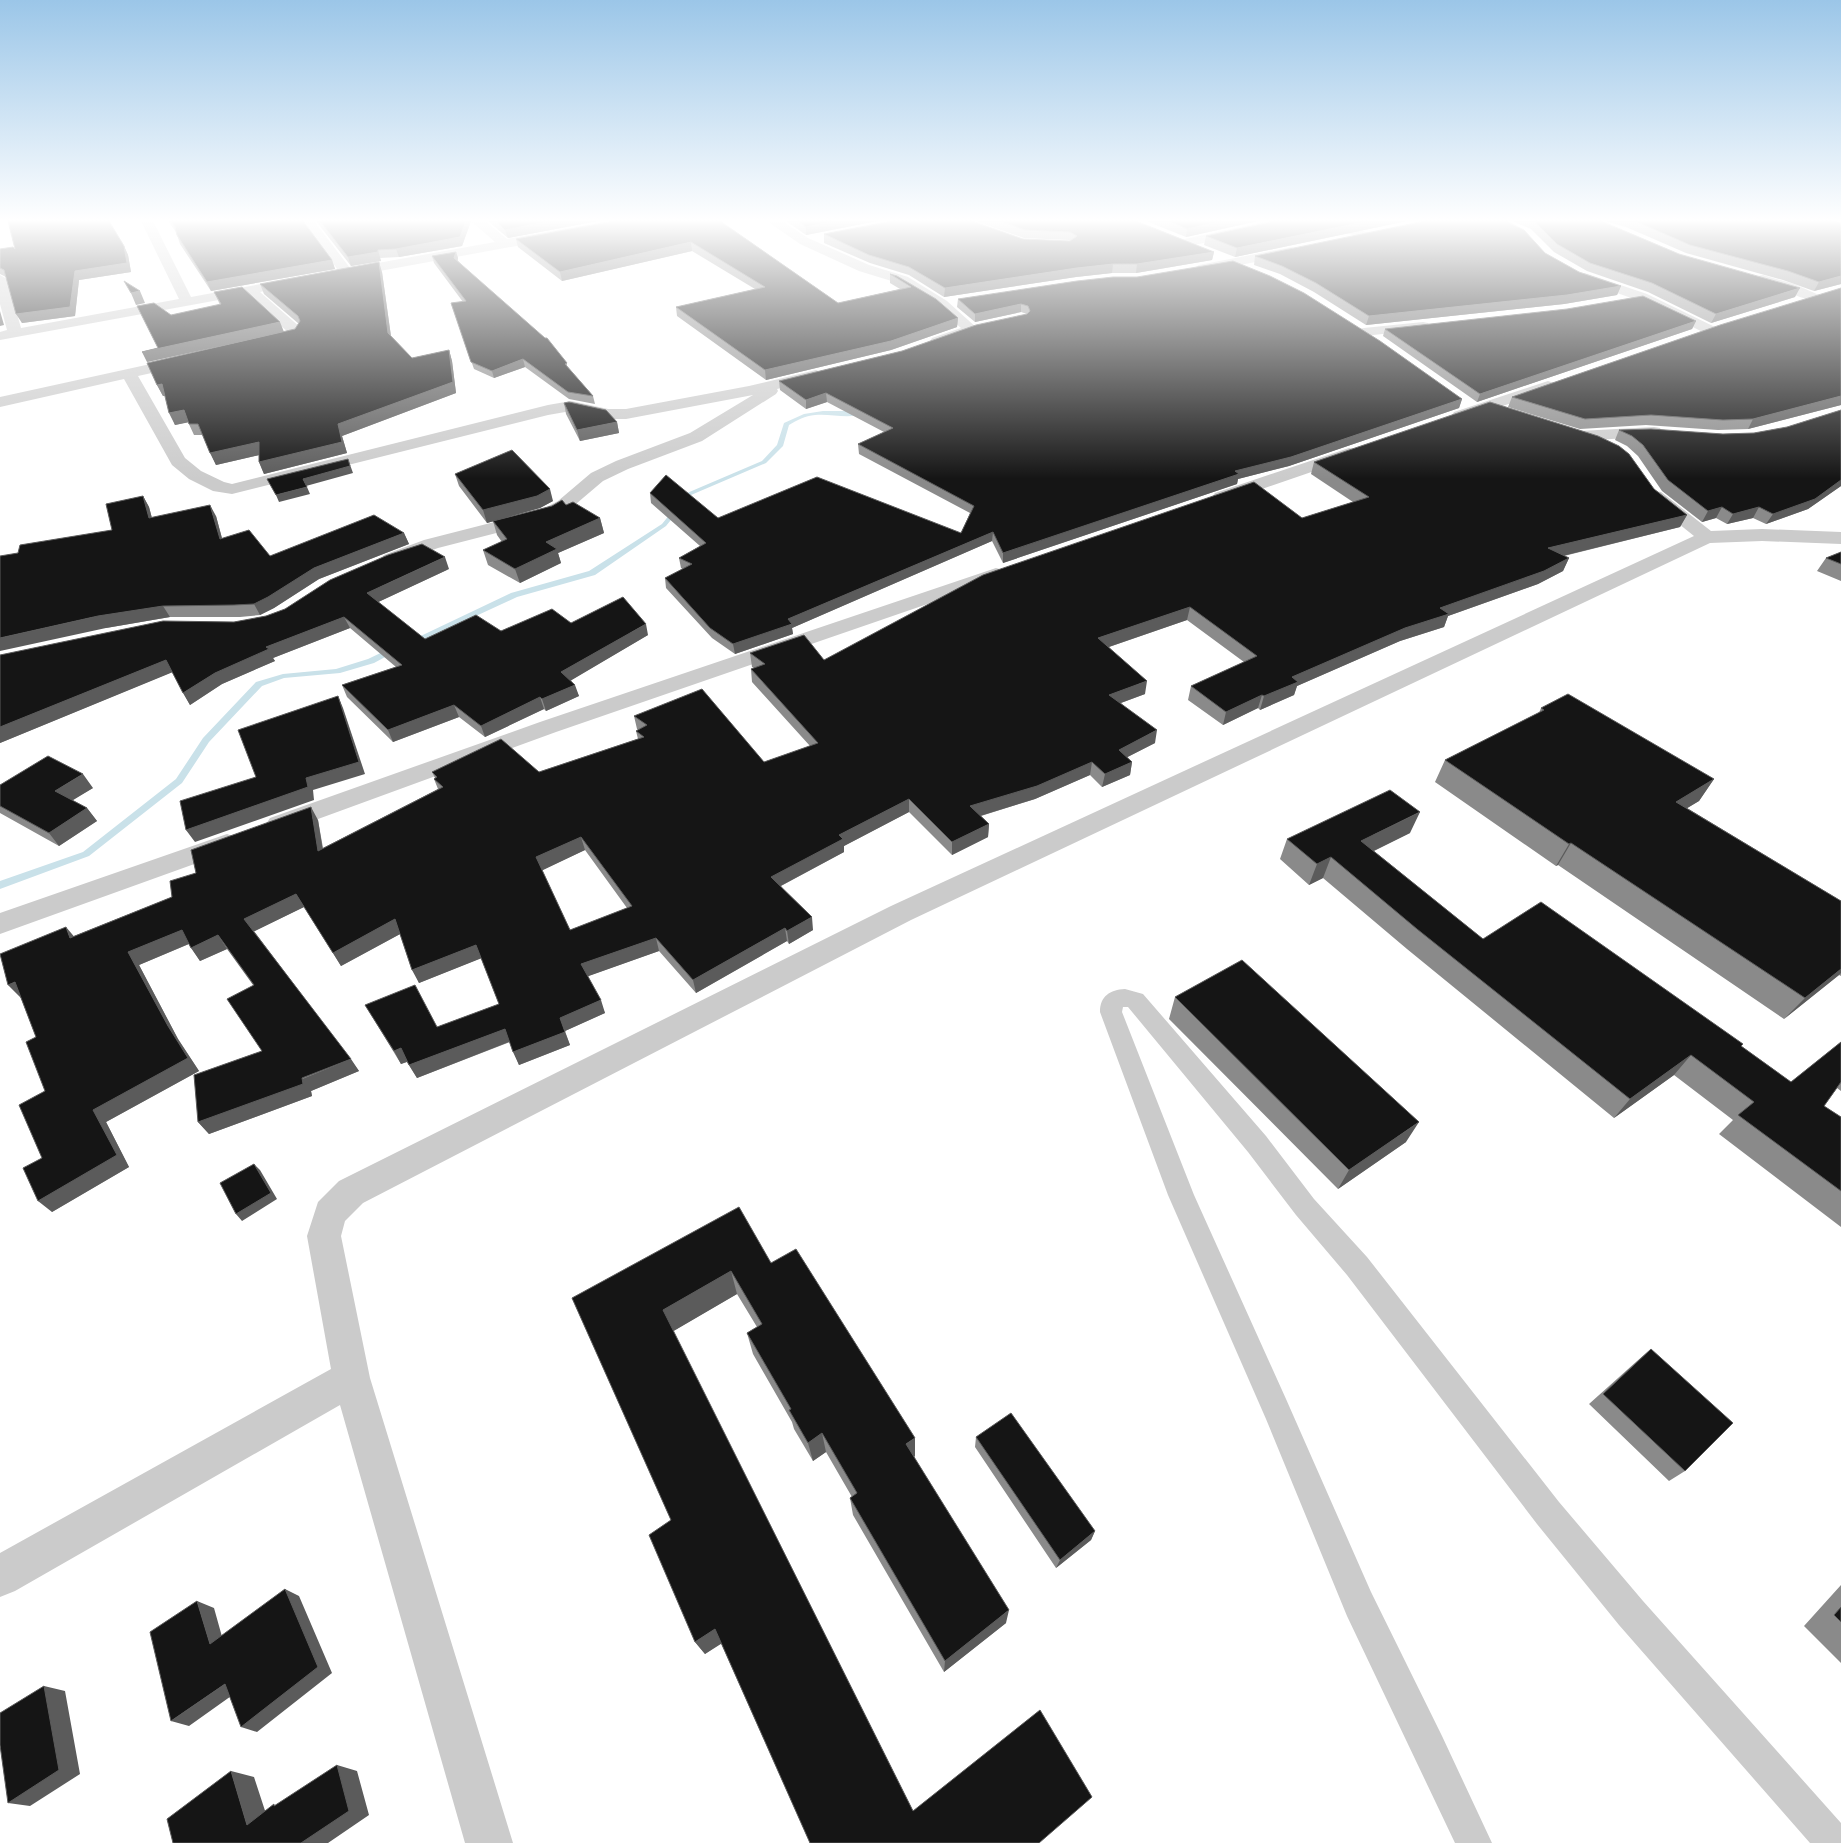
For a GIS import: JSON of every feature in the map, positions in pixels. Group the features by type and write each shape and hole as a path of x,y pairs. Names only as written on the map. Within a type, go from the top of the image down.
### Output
{"street":[{"path":"8,307 15,333"},
{"path":"0,336 159,307"},
{"path":"252,346 293,336 296,331 268,307"},
{"path":"945,307 970,329"},
{"path":"1661,307 1710,330"},
{"path":"1350,323 1384,345"},
{"path":"1364,332 1436,324"},
{"path":"1686,339 1729,324"},
{"path":"925,346 970,329 987,326"},
{"path":"0,402 205,357"},
{"path":"130,374 178,461 195,475 219,486 232,489 548,410 571,406 608,414 626,414 782,383 830,371"},
{"path":"1447,420 1474,406 1568,379"},
{"path":"376,565 432,544 548,514 564,506 597,477 622,465 696,437 738,413 782,383"},
{"path":"1474,406 1512,416"},
{"path":"1620,452 1571,434 1646,432 1672,434"},
{"path":"1204,503 1363,449"},
{"path":"1645,482 1655,496 1707,537"},
{"path":"489,1843 351,1378 324,1236 330,1213 351,1192 901,913 1707,537 1762,535 1841,538"},
{"path":"0,924 548,727 1016,567"},
{"path":"0,1576 351,1378"}],"lane":[{"path":"1474,1843 1430,1748 1359,1604 1276,1409 1181,1195 1111,1012 1111,1004 1116,999 1126,997 1135,1000 1257,1144 1305,1207 1357,1266 1548,1514 1637,1620 1834,1843"}],"building":[{"path":"14,307 70,307 16,314"},
{"path":"138,307 160,307 171,315 207,307 264,307 280,322 142,352 158,348"},
{"path":"287,307 385,307 388,333 412,358 449,350 453,382 338,424 342,442 259,462 259,442 210,453 198,424 189,424 184,410 169,413 162,384 157,385 147,363 295,329 300,321 298,316"},
{"path":"452,307 510,307 547,338 567,363 565,364 593,396 568,392 523,359 492,371 471,362"},
{"path":"676,307 945,307 958,318 891,341 765,370"},
{"path":"967,307 1007,307 975,314"},
{"path":"1028,307 1326,307 1380,341 1462,399 1291,457 1235,471 1239,474 1003,553 993,532 788,619 792,624 733,644 710,628 665,578 692,564 679,558 706,543 650,493 666,475 718,518 817,477 961,533 974,506 858,444 893,428 826,393 806,400 779,381 902,351 976,325 1027,314 1030,311"},
{"path":"1355,307 1454,307 1369,316"},
{"path":"1579,307 1666,307 1696,321 1480,394 1385,329"},
{"path":"1702,307 1739,307 1716,314"},
{"path":"1779,307 1841,307 1841,396 1753,419 1723,420 1651,415 1585,419 1512,397 1720,325"},
{"path":"569,402 606,410 617,422 577,430 564,403"},
{"path":"1490,402 1598,436 1619,446 1629,454 1654,489 1687,515 1548,548 1569,558 1544,571 1440,608 1449,614 1405,628 1292,677 1298,682 1264,696 1262,695 1226,712 1191,686 1257,656 1190,607 1098,638 1147,681 1109,695 1157,730 1119,750 1132,762 1105,774 1092,762 1037,786 970,806 989,824 952,842 909,799 839,835 843,839 771,877 812,917 787,931 785,928 693,980 656,938 581,964 601,1000 560,1018 565,1032 513,1052 505,1029 409,1065 401,1048 394,1051 365,1005 415,985 437,1027 499,1004 476,945 412,970 395,919 333,953 296,894 244,919 351,1059 302,1078 303,1084 198,1122 194,1075 262,1051 227,999 254,985 218,935 191,948 182,930 128,952 168,1026 188,1058 93,1110 117,1155 38,1201 23,1168 42,1158 19,1105 45,1091 26,1042 36,1037 15,982 8,985 0,954 66,927 70,938 172,897 170,881 196,873 191,850 311,807 318,851 443,787 434,779 437,777 432,772 501,739 539,772 644,737 636,731 647,725 634,716 702,689 764,762 818,743 751,669 765,664 750,653 804,635 824,660 983,575 1254,482 1302,518 1369,497 1314,462","holes":["581,837 632,906 570,930 536,857"]},
{"path":"1841,410 1841,480 1815,499 1773,514 1759,507 1733,514 1722,507 1708,511 1668,480 1643,445 1632,436 1619,430 1651,429 1723,434 1754,433 1787,427"},
{"path":"512,450 550,489 537,496 483,510 455,474"},
{"path":"348,459 350,466 303,479 307,487 276,495 267,479"},
{"path":"143,496 149,518 210,505 220,539 249,530 270,556 374,515 404,533 314,568 254,604 163,606 98,616 0,638 0,556 18,553 20,545 112,530 106,504"},
{"path":"562,500 566,505 573,502 600,518 546,542 557,549 515,569 483,550 507,539 493,521 552,506"},
{"path":"422,544 445,557 367,593 425,639 476,615 501,631 552,609 571,623 623,597 646,624 561,672 575,685 542,699 540,697 481,726 454,705 388,730 342,685 402,665 344,617 266,647 269,649 215,673 183,693 166,660 0,727 0,655 163,621 234,622 266,616 285,609 330,580 388,555"},
{"path":"1841,552 1841,564 1826,558"},
{"path":"1568,694 1714,779 1676,802 1841,901 1841,969 1805,998 1571,843 1569,844 1445,760 1544,710 1541,708"},
{"path":"338,696 359,762 306,778 308,787 186,830 180,801 256,777 238,730"},
{"path":"48,756 83,774 55,791 87,808 49,833 0,806 0,785"},
{"path":"1390,790 1420,812 1361,841 1483,939 1541,902 1743,1044 1741,1046 1791,1082 1841,1042 1841,1082 1824,1106 1841,1117 1841,1191 1738,1115 1754,1102 1691,1055 1630,1099 1417,929 1331,857 1317,864 1287,839"},
{"path":"1242,960 1419,1122 1349,1170 1175,997"},
{"path":"254,1164 271,1193 236,1214 220,1183"},
{"path":"739,1207 771,1263 796,1249 915,1438 906,1444 1009,1610 945,1661 850,1498 857,1493 822,1433 808,1443 789,1410 791,1409 747,1333 762,1324 731,1271 663,1310 913,1811 1040,1710 1092,1797 1039,1843 810,1843 715,1629 695,1642 649,1535 671,1520 572,1298"},
{"path":"1651,1349 1733,1423 1685,1471 1603,1394"},
{"path":"1011,1413 1095,1531 1060,1560 976,1437"},
{"path":"285,1589 318,1667 241,1727 225,1684 171,1721 150,1632 197,1601 210,1644"},
{"path":"1841,1607 1841,1622 1834,1615"},
{"path":"44,1686 59,1770 8,1803 0,1745 0,1713"},
{"path":"337,1765 349,1811 301,1843 173,1843 167,1819 231,1771 247,1825 274,1804 274,1806"}],"waterway":[{"path":"410,643 514,595 592,573 664,525 689,494 764,462 780,446 786,424 797,418 814,413 860,413"},
{"path":"0,885 86,854 179,781 206,740 259,684 283,676 337,671 371,661 394,650"}]}
